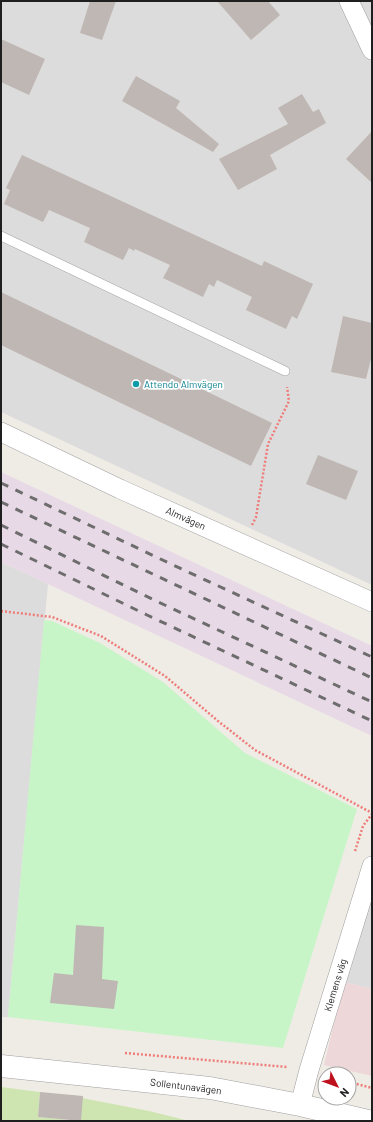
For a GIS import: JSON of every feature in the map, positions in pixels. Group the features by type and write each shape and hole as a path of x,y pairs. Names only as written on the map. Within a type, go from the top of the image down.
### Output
{"street":[{"path":"349,1 372,50"},
{"name":"Almvägen","path":"1,432 120,489 372,602"},
{"name":"Klemens väg","path":"300,1105 309,1070 372,866"},
{"name":"Sollentunavägen","path":"1,1066 210,1088 300,1105 368,1121"}],"lane":[{"path":"1,236 285,370"}],"path":[{"path":"244,544 256,517 268,444 289,401"},
{"path":"1,611 52,617 101,636 165,676 254,750 372,813"},
{"path":"120,1053 286,1067"},
{"path":"357,1084 372,1088"}],"shaded area":[{"path":"1,1 372,1 372,585 1,412"},
{"path":"1,472 372,646 372,736 1,562"},
{"path":"1,562 48,584 8,1017 1,1017"},
{"path":"372,889 372,989 344,982"},
{"path":"344,982 372,989 372,1076 357,1073 357,1066 324,1065"}],"green space":[{"path":"44,620 52,621 100,643 163,682 245,753 357,809 283,1048 8,1017"},
{"path":"1,1087 40,1092 38,1117 80,1121 1,1121"},
{"path":"82,1098 149,1111 189,1121 80,1121"}],"building":[{"path":"90,1 116,1 102,40 80,33"},
{"path":"217,1 268,1 280,15 251,40"},
{"path":"1,39 45,59 29,95 1,82"},
{"path":"136,76 180,101 176,108 219,144 213,152 122,101"},
{"path":"302,94 313,112 319,109 326,123 270,155 277,169 238,190 219,159 288,124 278,108"},
{"path":"372,131 372,183 346,159"},
{"path":"22,155 262,266 264,261 313,284 297,319 292,316 286,329 246,310 252,297 217,280 214,287 209,284 203,297 163,278 170,265 135,249 134,251 129,248 123,260 84,242 90,228 49,210 43,222 4,204 10,190 6,188"},
{"name":"Attendo Almvägen","path":"1,292 272,423 251,466 1,345"},
{"path":"343,316 372,323 372,355 366,379 331,372"},
{"path":"318,455 358,471 346,500 306,484"},
{"path":"76,925 104,927 102,979 118,981 114,1009 50,1003 54,973 73,975"},
{"path":"40,1092 83,1096 81,1121 38,1117"}],"railway":[{"path":"1,483 173,565 372,657"},
{"path":"1,502 372,678"},
{"path":"1,525 154,600 372,702"},
{"path":"1,544 147,615 372,721"}],"place":[{"name":"Attendo Almvägen","path":"136,384"}]}
